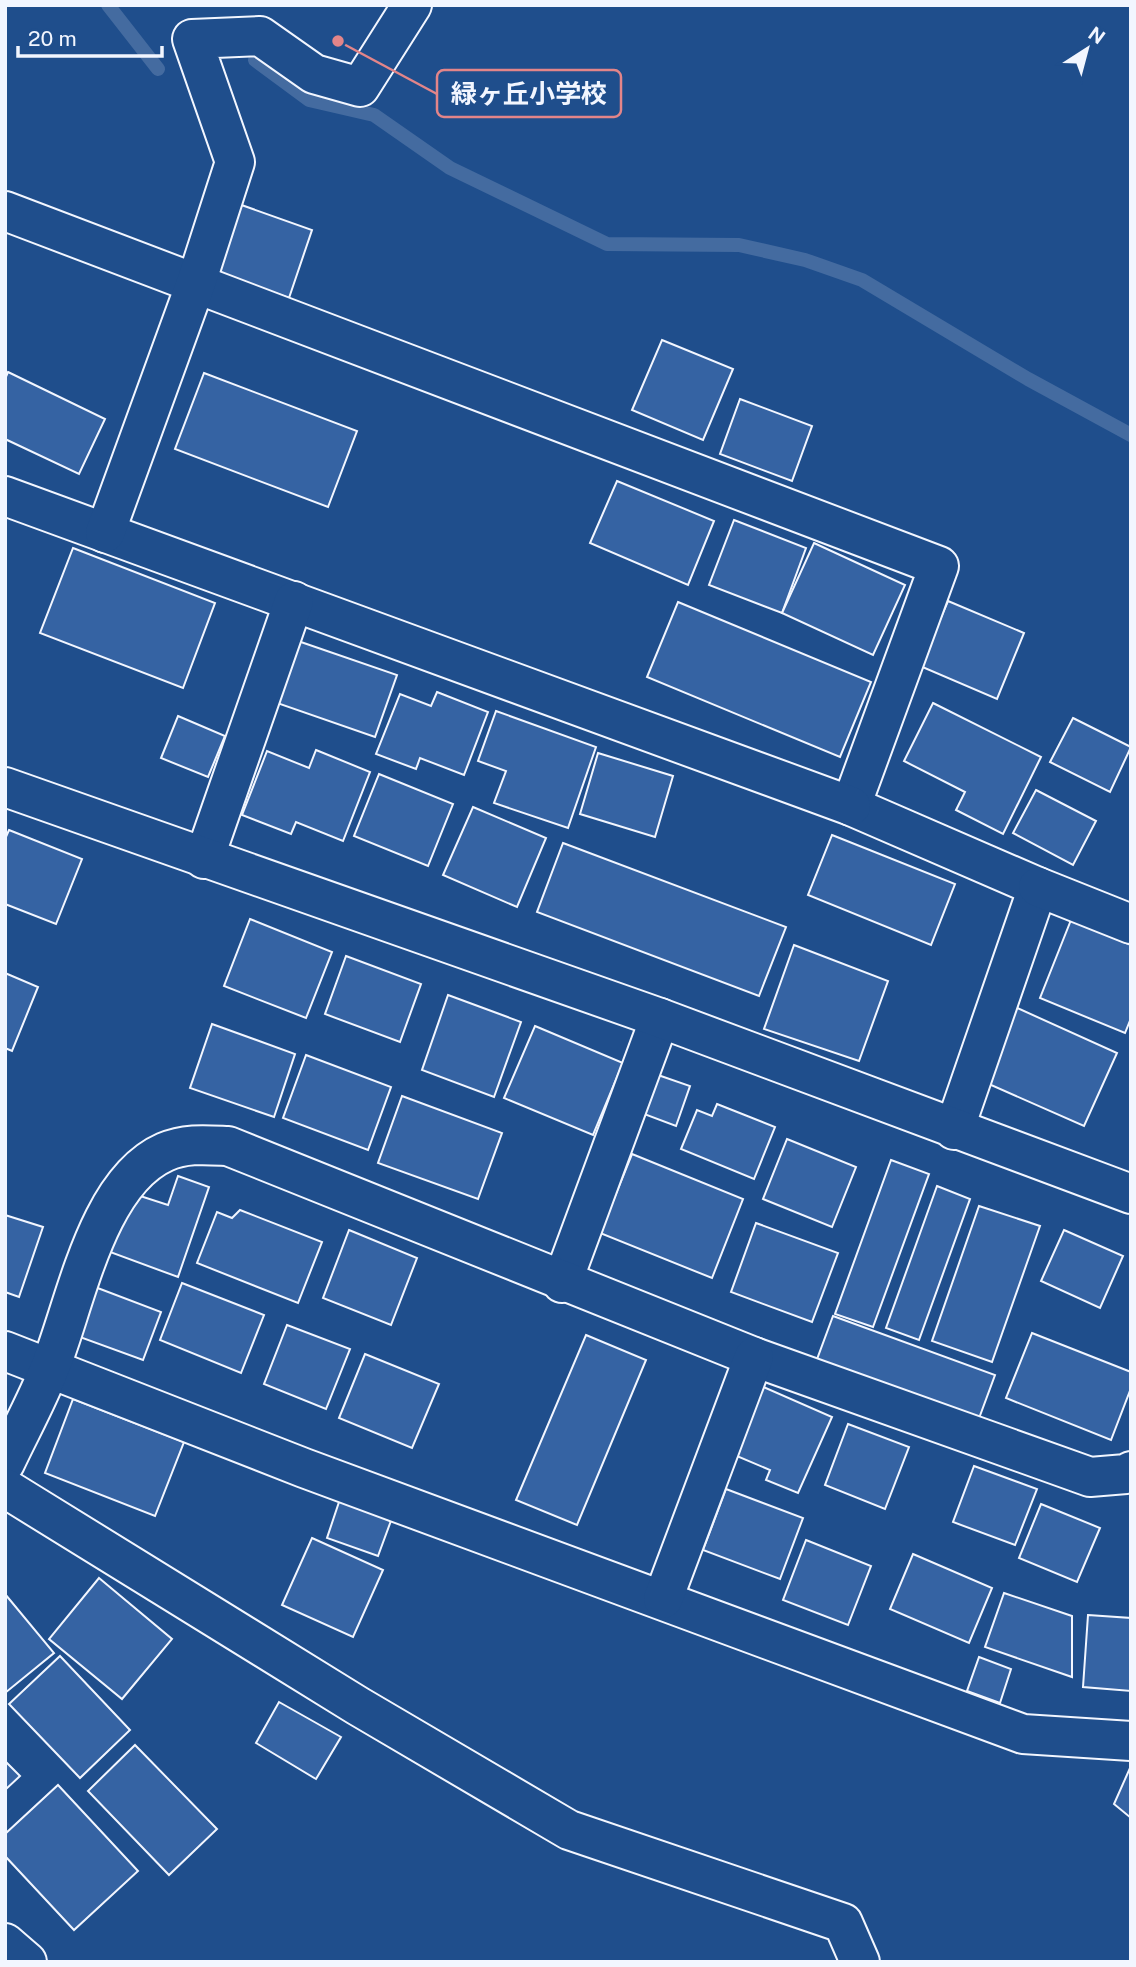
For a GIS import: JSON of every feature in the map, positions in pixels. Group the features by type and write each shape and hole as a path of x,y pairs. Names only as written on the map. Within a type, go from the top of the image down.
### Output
{"street":[{"path":"105,533 195,283 235,162 192,39 260,36 314,74 360,88 412,5"},
{"path":"5,211 939,566 851,806"},
{"path":"5,496 851,806 1131,924"},
{"path":"204,859 294,601"},
{"path":"5,787 660,1018 1131,1194"},
{"path":"954,1130 1038,887"},
{"path":"562,1283 660,1018"},
{"path":"5,1463 51,1367 93,1244 113,1204 132,1177 163,1153 188,1144 228,1146 562,1283 754,1357 1090,1477 1126,1475 1131,1471"},
{"path":"5,1351 304,1468 1023,1734 1131,1741"},
{"path":"663,1599 754,1357"},
{"path":"5,1488 299,1670 569,1830 844,1923 860,1962"},
{"path":"5,1943 27,1962"}],"building":[{"path":"233,202 312,230 289,298 209,270"},
{"path":"662,340 733,369 703,440 632,410"},
{"path":"8,372 105,419 79,474 5,439 5,379"},
{"path":"204,373 357,431 328,507 175,449"},
{"path":"740,399 812,426 792,481 720,454"},
{"path":"617,481 714,521 688,585 590,543"},
{"path":"734,520 806,548 782,613 709,585"},
{"path":"814,543 905,585 873,655 782,613"},
{"path":"73,548 215,603 183,688 40,633"},
{"path":"948,601 1024,633 997,699 920,666"},
{"path":"678,602 871,682 840,757 647,677"},
{"path":"298,641 397,675 375,737 277,703"},
{"path":"437,692 488,712 464,775 420,758 416,769 376,754 400,694 431,706"},
{"path":"933,703 1041,757 1003,834 956,810 965,792 904,761"},
{"path":"496,711 596,747 568,828 494,803 506,771 478,761"},
{"path":"178,716 225,736 208,777 161,758"},
{"path":"1073,718 1131,747 1110,792 1050,762"},
{"path":"316,750 370,772 343,841 296,822 291,834 242,815 267,751 309,768"},
{"path":"598,753 673,776 655,837 580,814"},
{"path":"379,774 453,804 428,866 354,836"},
{"path":"1036,790 1096,821 1073,865 1013,833"},
{"path":"473,807 546,838 517,907 443,875"},
{"path":"9,830 82,859 56,924 5,904 5,839"},
{"path":"832,835 955,884 931,945 808,895"},
{"path":"563,843 786,927 759,996 537,912"},
{"path":"250,919 332,952 306,1018 224,986"},
{"path":"1071,920 1131,945 1131,1018 1125,1033 1040,998"},
{"path":"794,945 888,981 859,1061 764,1029"},
{"path":"346,956 421,984 400,1042 325,1014"},
{"path":"5,973 38,987 12,1051 5,1048"},
{"path":"448,995 521,1022 494,1097 422,1070"},
{"path":"1015,1007 1117,1053 1084,1126 982,1081"},
{"path":"212,1024 295,1054 274,1117 190,1088"},
{"path":"535,1026 623,1063 593,1135 504,1098"},
{"path":"306,1055 391,1087 368,1150 283,1118"},
{"path":"658,1075 690,1086 676,1126 644,1114"},
{"path":"402,1096 502,1133 478,1199 378,1163"},
{"path":"717,1104 775,1127 754,1179 681,1149 697,1110 712,1116"},
{"path":"787,1139 856,1167 832,1227 763,1199"},
{"path":"632,1154 743,1199 712,1278 600,1233"},
{"path":"891,1160 929,1174 873,1327 835,1314"},
{"path":"178,1176 209,1187 178,1277 110,1252 131,1193 168,1205"},
{"path":"937,1186 970,1199 919,1340 886,1328"},
{"path":"979,1206 1040,1226 992,1362 932,1341"},
{"path":"240,1210 322,1242 298,1303 197,1263 217,1212 232,1218"},
{"path":"5,1215 43,1227 19,1297 5,1292"},
{"path":"756,1223 838,1253 812,1322 731,1292"},
{"path":"349,1230 417,1258 391,1325 323,1298"},
{"path":"1064,1230 1123,1256 1100,1308 1041,1281"},
{"path":"182,1283 264,1315 241,1373 160,1340"},
{"path":"95,1287 161,1312 143,1360 77,1336"},
{"path":"833,1316 995,1375 978,1421 816,1362"},
{"path":"287,1325 350,1349 326,1409 264,1384"},
{"path":"1032,1333 1131,1372 1131,1388 1111,1440 1006,1398"},
{"path":"586,1335 646,1360 577,1525 516,1500"},
{"path":"365,1354 439,1384 412,1448 339,1418"},
{"path":"761,1386 832,1417 798,1493 766,1480 770,1470 732,1454"},
{"path":"73,1399 184,1442 155,1516 45,1473"},
{"path":"848,1424 909,1447 885,1509 825,1485"},
{"path":"974,1466 1037,1489 1015,1545 953,1522"},
{"path":"726,1489 803,1518 780,1579 703,1550"},
{"path":"340,1499 392,1518 378,1556 327,1538"},
{"path":"1041,1504 1100,1528 1077,1582 1019,1558"},
{"path":"312,1538 383,1570 353,1637 282,1605"},
{"path":"806,1540 871,1566 848,1625 783,1600"},
{"path":"913,1554 992,1588 969,1643 890,1609"},
{"path":"99,1578 172,1639 122,1699 49,1639"},
{"path":"1004,1593 1072,1616 1072,1677 985,1647"},
{"path":"5,1594 54,1653 5,1693"},
{"path":"1088,1615 1131,1618 1131,1691 1083,1687"},
{"path":"60,1656 130,1730 80,1778 9,1704"},
{"path":"979,1657 1011,1669 1000,1703 967,1691"},
{"path":"279,1702 341,1737 316,1779 256,1743"},
{"path":"135,1745 217,1829 169,1875 88,1791"},
{"path":"5,1761 20,1776 5,1790"},
{"path":"1131,1768 1131,1818 1114,1804"},
{"path":"58,1785 138,1871 74,1930 5,1856 5,1834"}],"waterway":[{"path":"108,5 158,69"},
{"path":"255,60 309,100 374,115 450,168 607,244 739,245 805,260 862,280 1028,379 1131,435"}],"place":[{"name":"緑ヶ丘小学校","path":"338,41"}]}
